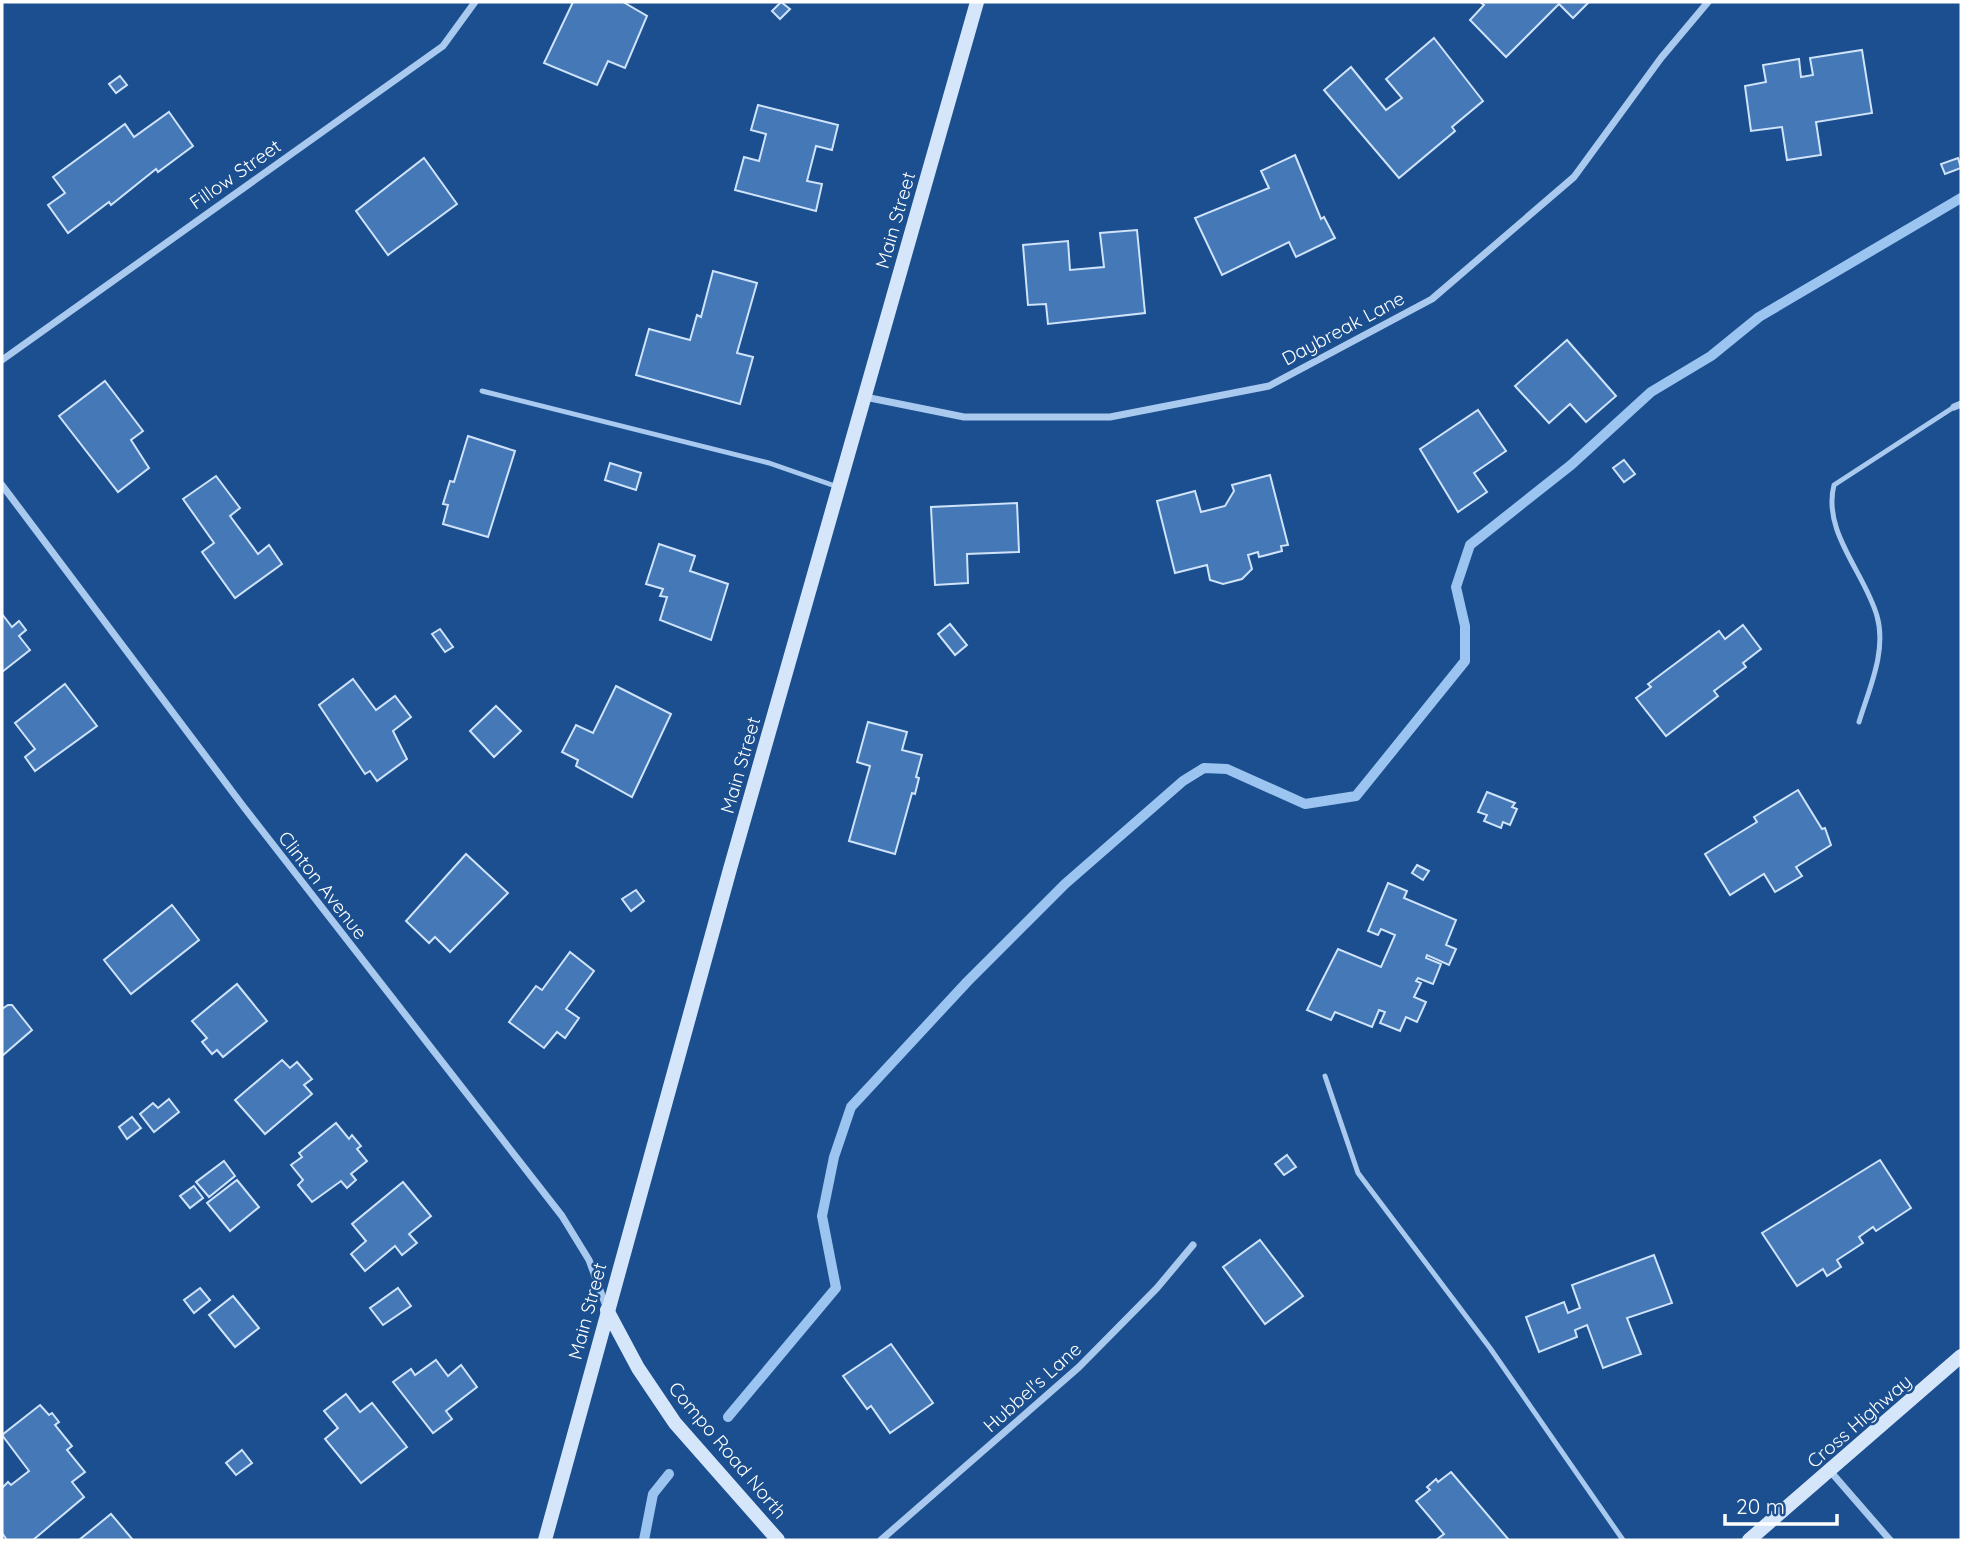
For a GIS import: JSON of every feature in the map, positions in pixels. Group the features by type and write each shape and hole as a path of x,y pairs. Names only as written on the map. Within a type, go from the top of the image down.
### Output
{"main road":[{"name":"Main Street","path":"545,1540 607,1310 977,2"},
{"name":"Compo Road North","path":"607,1310 638,1368 675,1423 778,1540"},
{"name":"Cross Highway","path":"1749,1540 1831,1472 1961,1356"}],"street":[{"name":"Fillow Street","path":"2,360 443,46 475,2"},
{"name":"Daybreak Lane","path":"865,397 964,417 1110,417 1269,386 1432,299 1574,177 1661,58 1708,2"},
{"name":"Clinton Avenue","path":"2,485 243,806 562,1216 589,1260 607,1310"},
{"name":"Hubbel's Lane","path":"881,1540 1079,1367 1157,1288 1193,1245"},
{"path":"1831,1472 1890,1540"}],"lane":[{"path":"482,391 769,463 841,488"},
{"path":"1859,722 1880,652 1877,617 1838,531 1830,502 1834,485 1958,406"},
{"path":"1325,1076 1358,1173 1489,1348 1623,1540"}],"building":[{"path":"573,2 623,2 647,16 625,68 608,61 597,85 544,63"},
{"path":"781,2 790,9 780,19 772,11"},
{"path":"1480,2 1589,2 1573,18 1559,4 1506,57 1470,20 1484,5"},
{"path":"1434,38 1483,101 1452,127 1455,131 1399,178 1324,90 1351,67 1386,110 1402,98 1386,79"},
{"path":"1862,50 1872,113 1816,122 1821,155 1787,160 1782,127 1751,131 1745,86 1766,82 1763,65 1799,59 1801,77 1813,75 1810,58"},
{"path":"120,76 127,85 116,93 109,84"},
{"path":"758,105 838,125 832,150 816,146 807,181 822,184 816,211 735,190 744,157 759,161 766,134 751,130"},
{"path":"169,112 193,146 158,172 156,169 111,205 109,202 68,233 48,205 65,193 53,177 125,124 134,137"},
{"path":"1295,155 1321,219 1324,217 1335,238 1296,257 1289,242 1222,275 1195,218 1269,188 1261,171"},
{"path":"424,158 457,204 388,255 356,211"},
{"path":"1958,158 1961,168 1945,174 1941,164"},
{"path":"1137,230 1145,313 1048,324 1046,304 1028,305 1023,245 1068,241 1070,270 1104,267 1100,233"},
{"path":"713,271 757,283 737,353 753,357 740,404 636,375 649,329 690,340 697,315 701,317"},
{"path":"1567,340 1616,396 1586,422 1570,404 1549,423 1515,386"},
{"path":"105,381 143,431 131,440 149,468 118,492 59,416"},
{"path":"1478,410 1506,451 1474,473 1487,492 1458,512 1420,449"},
{"path":"468,436 515,451 488,537 443,524 448,505 443,504 450,481 454,482"},
{"path":"1624,460 1635,474 1624,482 1613,468"},
{"path":"610,463 641,473 636,490 605,480"},
{"path":"1270,475 1288,545 1281,546 1282,551 1259,557 1258,552 1248,555 1252,569 1242,579 1223,584 1210,580 1207,565 1175,573 1157,501 1195,491 1201,512 1225,506 1234,491 1232,485"},
{"path":"216,476 240,508 230,516 258,554 269,545 282,564 235,598 202,552 214,543 183,499"},
{"path":"1017,503 1019,552 967,554 968,583 935,585 931,507"},
{"path":"659,544 695,556 690,571 728,584 711,640 660,620 667,597 660,596 663,589 646,584"},
{"path":"2,614 12,627 19,621 26,630 19,636 30,650 2,672"},
{"path":"950,624 967,645 955,655 938,634"},
{"path":"1743,625 1761,649 1743,663 1746,667 1714,691 1718,696 1666,736 1636,698 1651,687 1648,684 1719,631 1725,639"},
{"path":"440,629 453,647 445,652 432,634"},
{"path":"353,679 376,710 395,696 411,717 393,731 407,759 377,781 370,771 365,774 319,705"},
{"path":"65,684 97,726 35,771 25,757 35,749 15,723"},
{"path":"616,686 671,714 632,797 576,766 578,760 562,752 576,725 593,733"},
{"path":"496,706 521,731 494,757 470,731"},
{"path":"868,722 907,732 902,750 922,755 915,794 912,793 895,854 849,841 870,766 857,762"},
{"path":"1798,790 1822,829 1825,828 1831,845 1796,867 1802,876 1775,892 1764,874 1730,895 1705,854 1757,822 1754,817"},
{"path":"1487,792 1515,803 1512,807 1517,809 1510,825 1503,822 1501,828 1484,821 1487,815 1478,812"},
{"path":"466,854 508,893 450,952 435,937 429,943 406,921"},
{"path":"1417,865 1429,871 1423,880 1412,873"},
{"path":"1388,883 1407,891 1404,898 1456,920 1446,945 1456,949 1449,965 1427,955 1426,958 1441,964 1433,984 1418,978 1416,981 1421,983 1414,997 1426,1002 1417,1022 1406,1017 1400,1031 1380,1023 1385,1012 1379,1010 1372,1027 1335,1012 1331,1020 1307,1010 1338,949 1381,967 1395,935 1381,929 1378,935 1368,931"},
{"path":"636,890 644,901 631,911 622,899"},
{"path":"172,905 199,940 131,994 104,960"},
{"path":"570,952 594,971 566,1009 579,1018 565,1038 557,1032 544,1048 509,1022 536,986 542,990"},
{"path":"237,984 267,1021 223,1057 217,1050 212,1054 202,1042 207,1038 192,1021"},
{"path":"12,1005 32,1030 2,1056 2,1009"},
{"path":"282,1060 290,1068 297,1062 312,1079 304,1085 312,1094 265,1134 235,1100"},
{"path":"169,1099 179,1112 154,1132 140,1114 153,1103 158,1108"},
{"path":"132,1117 141,1128 127,1139 119,1127"},
{"path":"336,1123 349,1139 352,1135 361,1146 357,1149 367,1161 351,1174 356,1180 347,1188 341,1181 312,1202 298,1185 303,1180 291,1165 302,1157 299,1153"},
{"path":"1287,1155 1296,1167 1284,1175 1275,1164"},
{"path":"1880,1160 1911,1208 1876,1231 1873,1227 1859,1237 1863,1243 1837,1260 1841,1267 1827,1276 1823,1269 1797,1286 1762,1233"},
{"path":"224,1161 235,1176 209,1197 196,1182"},
{"path":"237,1180 259,1207 230,1231 207,1203"},
{"path":"403,1182 431,1216 409,1234 417,1243 402,1255 395,1246 365,1271 351,1254 366,1241 352,1224"},
{"path":"194,1186 203,1198 190,1208 180,1196"},
{"path":"1260,1240 1303,1296 1265,1324 1223,1267"},
{"path":"1654,1255 1672,1303 1627,1318 1641,1354 1603,1368 1587,1325 1575,1330 1577,1337 1539,1352 1526,1317 1564,1302 1568,1313 1580,1308 1572,1285"},
{"path":"200,1288 210,1300 194,1313 184,1300"},
{"path":"398,1288 411,1306 383,1325 370,1308"},
{"path":"233,1296 259,1328 235,1347 209,1315"},
{"path":"891,1344 933,1403 890,1433 871,1406 867,1409 843,1376"},
{"path":"436,1360 448,1376 461,1365 477,1387 446,1411 452,1419 433,1433 393,1382 411,1369 415,1375"},
{"path":"346,1394 360,1412 372,1403 407,1447 361,1483 325,1439 338,1428 324,1411"},
{"path":"40,1405 59,1422 55,1425 72,1446 67,1450 85,1472 72,1482 84,1497 33,1540 7,1540 2,1533 2,1488 8,1482 11,1485 29,1471 2,1435"},
{"path":"242,1450 252,1463 236,1475 226,1463"},
{"path":"1451,1472 1509,1540 1436,1540 1444,1534 1416,1501 1430,1490 1427,1487 1436,1479 1438,1482"},
{"path":"111,1514 133,1540 79,1540"}],"waterway":[{"path":"728,1417 836,1288 822,1216 834,1157 851,1107 967,982 1065,884 1183,781 1204,768 1227,769 1305,804 1356,796 1465,661 1465,626 1456,587 1470,545 1571,465 1651,392 1711,356 1759,317 1961,198"},
{"path":"644,1540 653,1494 669,1474"}]}
